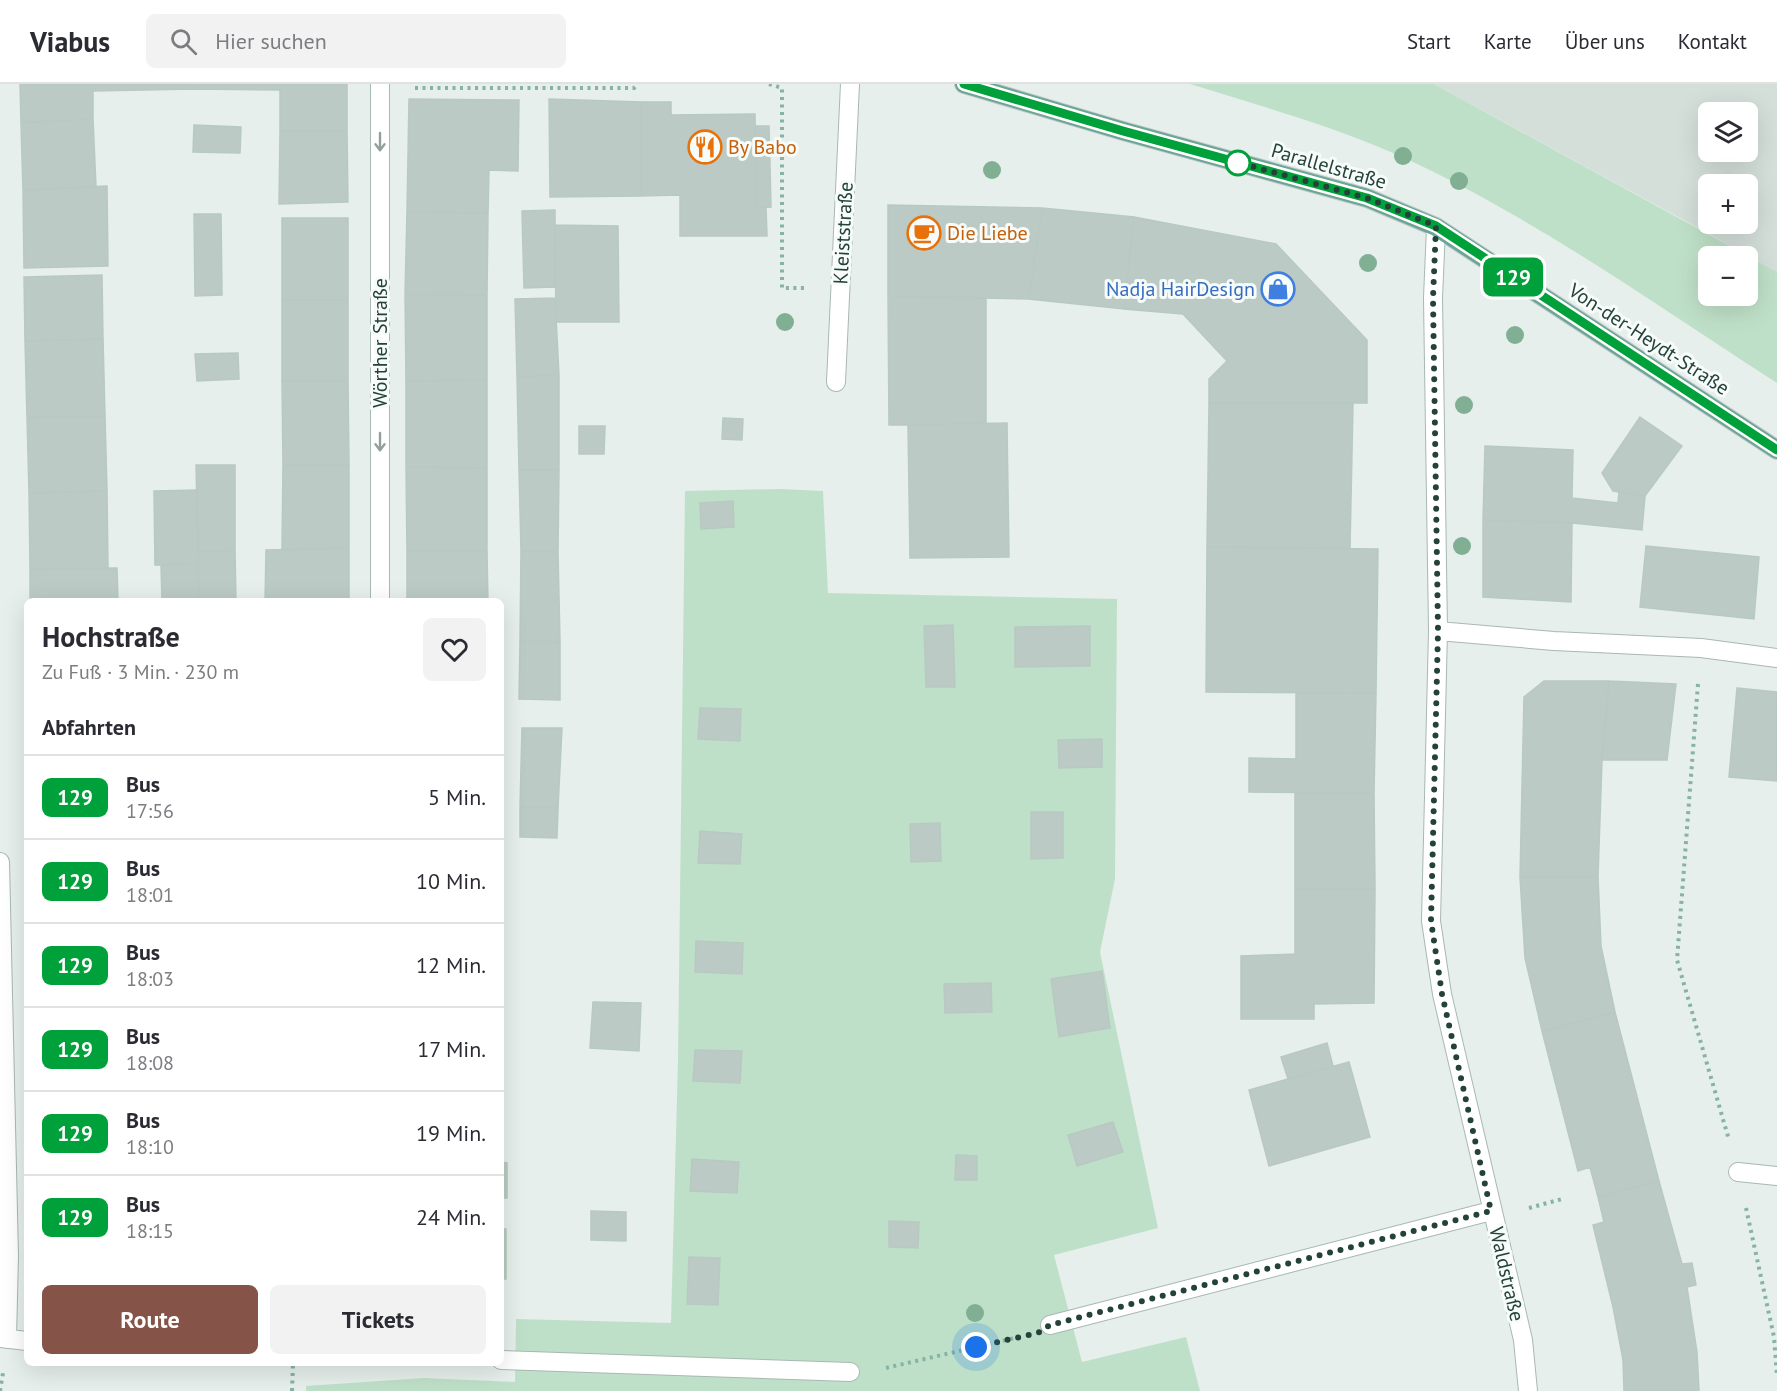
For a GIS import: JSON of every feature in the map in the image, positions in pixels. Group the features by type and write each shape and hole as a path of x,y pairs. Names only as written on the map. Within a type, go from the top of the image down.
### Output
{"main road":[{"name":"Parallelstraße","path":"964,84 1123,131 1367,198 1436,226"},
{"name":"Von-der-Heydt-Straße","path":"1436,226 1777,450"}],"street":[{"name":"Wörther Straße","path":"380,84 380,598"},
{"name":"Kleiststraße","path":"837,382 850,84"},
{"name":"Waldstraße","path":"1436,226 1433,298 1438,631 1431,921 1442,994 1522,1340 1528,1391"},
{"path":"1438,631 1554,641 1701,648 1777,658"},
{"path":"0,862 9,1245 4,1339 24,1341"},
{"path":"1738,1172 1777,1176"},
{"path":"1050,1325 1491,1211"},
{"path":"504,1360 850,1372"}],"path":[{"path":"409,88 634,88 638,84"},
{"path":"769,84 782,87 782,288 840,288"},
{"path":"1701,648 1677,960 1738,1172 1774,1337 1777,1376"},
{"path":"850,1372 873,1371 1038,1333 1050,1325"},
{"path":"292,1391 293,1366"},
{"path":"0,1391 4,1367"}],"shaded area":[{"path":"1434,84 1777,84 1777,272 1758,261 1758,246 1730,246 1709,234 1758,234 1758,174 1698,174 1698,228"}],"green space":[{"path":"1190,84 1434,84 1698,229 1698,234 1708,234 1730,246 1698,246 1698,306 1758,306 1758,262 1777,272 1777,383 1593,263 1498,206 1400,156 1349,135"},
{"path":"780,489 823,491 828,593 1117,599 1115,879 1100,952 1158,1228 1054,1255 1082,1362 1186,1337 1200,1391 306,1391 306,1386 424,1378 515,1382 516,1319 671,1323 678,1060 685,491"}],"building":[{"path":"20,84 194,84 194,89 93,91 93,119 21,123"},
{"path":"194,84 347,84 347,131 280,131 280,90 194,89"},
{"path":"409,99 519,100 518,171 489,170 488,213 407,212"},
{"path":"549,99 641,102 641,196 550,197"},
{"path":"641,102 671,102 671,115 755,114 756,208 766,207 767,236 680,236 680,195 641,196"},
{"path":"93,119 96,187 23,190 21,123"},
{"path":"194,125 241,127 240,153 193,152"},
{"path":"755,126 769,126 771,207 756,208"},
{"path":"280,131 347,131 348,202 279,204"},
{"path":"107,186 108,266 24,268 23,190"},
{"path":"888,205 1042,208 1029,299 888,296"},
{"path":"1042,208 1134,217 1124,309 1029,299"},
{"path":"555,210 555,287 524,288 522,211"},
{"path":"407,212 488,213 487,295 405,294"},
{"path":"194,214 221,214 222,295 195,296"},
{"path":"1134,217 1276,244 1367,340 1367,403 1209,403 1209,379 1227,361 1183,314 1124,309"},
{"path":"282,218 348,218 348,300 282,300"},
{"path":"555,225 618,226 619,322 556,322"},
{"path":"102,275 103,339 25,341 24,277"},
{"path":"405,294 487,295 487,380 406,381"},
{"path":"888,296 986,298 986,423 889,425"},
{"path":"555,298 559,375 517,377 515,299"},
{"path":"282,300 348,300 348,381 282,381"},
{"path":"103,339 105,416 27,417 25,341"},
{"path":"238,353 239,379 197,381 195,354"},
{"path":"559,375 559,470 519,470 517,377"},
{"path":"487,380 487,468 406,467 406,381"},
{"path":"282,381 348,381 349,465 283,465"},
{"path":"1209,403 1353,404 1350,548 1207,547"},
{"path":"105,416 107,491 29,493 27,417"},
{"path":"1640,417 1682,446 1645,496 1613,491 1602,473"},
{"path":"723,418 743,419 742,440 722,439"},
{"path":"1007,423 1009,557 910,558 908,425"},
{"path":"579,426 605,426 604,454 579,454"},
{"path":"1485,446 1573,450 1572,498 1618,503 1619,492 1645,496 1642,530 1572,523 1483,520"},
{"path":"196,465 235,465 235,550 198,552"},
{"path":"283,465 349,465 349,548 282,550"},
{"path":"406,467 487,468 487,551 407,551"},
{"path":"519,470 559,470 558,552 521,551"},
{"path":"197,490 198,564 155,565 154,491"},
{"path":"107,491 108,568 30,569 29,493"},
{"path":"733,501 734,527 701,529 700,503"},
{"path":"1483,520 1572,523 1571,602 1483,597"},
{"path":"1646,546 1759,557 1754,619 1640,607"},
{"path":"1207,547 1378,549 1376,693 1206,692"},
{"path":"349,548 349,598 265,598 266,550"},
{"path":"235,550 236,598 199,598 198,552"},
{"path":"407,551 487,551 488,598 407,598"},
{"path":"521,551 558,552 560,642 520,641"},
{"path":"198,564 199,598 162,598 161,565"},
{"path":"117,568 118,598 30,598 30,569"},
{"path":"953,625 955,687 926,687 924,626"},
{"path":"1090,626 1090,666 1015,667 1015,627"},
{"path":"520,641 560,642 560,700 519,699"},
{"path":"1544,681 1609,681 1602,760 1598,877 1520,877 1524,697"},
{"path":"1609,681 1676,684 1667,760 1602,760"},
{"path":"1737,688 1777,692 1777,781 1729,777"},
{"path":"1296,693 1376,693 1374,793 1249,792 1249,758 1296,759"},
{"path":"700,708 741,709 740,741 698,739"},
{"path":"522,728 562,728 558,808 520,807"},
{"path":"1102,739 1102,767 1059,768 1058,740"},
{"path":"1295,793 1374,793 1375,889 1295,889"},
{"path":"520,807 558,808 557,838 520,837"},
{"path":"1031,812 1063,812 1063,858 1031,859"},
{"path":"940,823 941,861 911,862 910,824"},
{"path":"700,831 742,834 740,864 698,863"},
{"path":"1520,877 1598,877 1601,946 1615,1012 1542,1031 1525,958"},
{"path":"1295,889 1375,889 1374,1003 1314,1004 1314,1019 1241,1019 1241,956 1295,954"},
{"path":"696,941 743,943 742,974 695,972"},
{"path":"1102,971 1110,1028 1059,1037 1051,979"},
{"path":"991,983 992,1012 945,1013 944,984"},
{"path":"593,1002 641,1003 639,1051 590,1048"},
{"path":"1615,1012 1659,1181 1598,1197 1590,1167 1578,1171 1542,1031"},
{"path":"1327,1043 1333,1066 1288,1079 1281,1057"},
{"path":"695,1050 742,1051 740,1083 693,1081"},
{"path":"1349,1062 1370,1137 1269,1166 1249,1090"},
{"path":"1113,1122 1123,1152 1077,1166 1068,1135"},
{"path":"956,1155 977,1156 977,1180 955,1180"},
{"path":"692,1159 739,1162 737,1193 690,1191"},
{"path":"504,1162 507,1163 507,1198 504,1198"},
{"path":"1659,1181 1682,1264 1692,1263 1696,1285 1687,1287 1697,1352 1699,1391 1624,1391 1623,1360 1593,1225 1604,1222 1598,1197"},
{"path":"591,1211 626,1212 626,1241 591,1240"},
{"path":"889,1221 919,1222 918,1248 889,1247"},
{"path":"504,1229 506,1229 506,1279 504,1279"},
{"path":"689,1257 720,1258 718,1305 687,1304"}],"bus line":[{"name":"129","path":"964,84 1123,131 1367,198 1436,226 1777,450"}],"place":[{"name":"By Babo","path":"705,147"},
{"name":"Die Liebe","path":"924,233"},
{"name":"Nadja HairDesign","path":"1278,289"}],"route":[{"path":"976,1347 1038,1333 1050,1325 1491,1211 1434,959 1431,921 1438,631 1433,298 1436,226 1367,198 1236,162 1238,163"}]}
